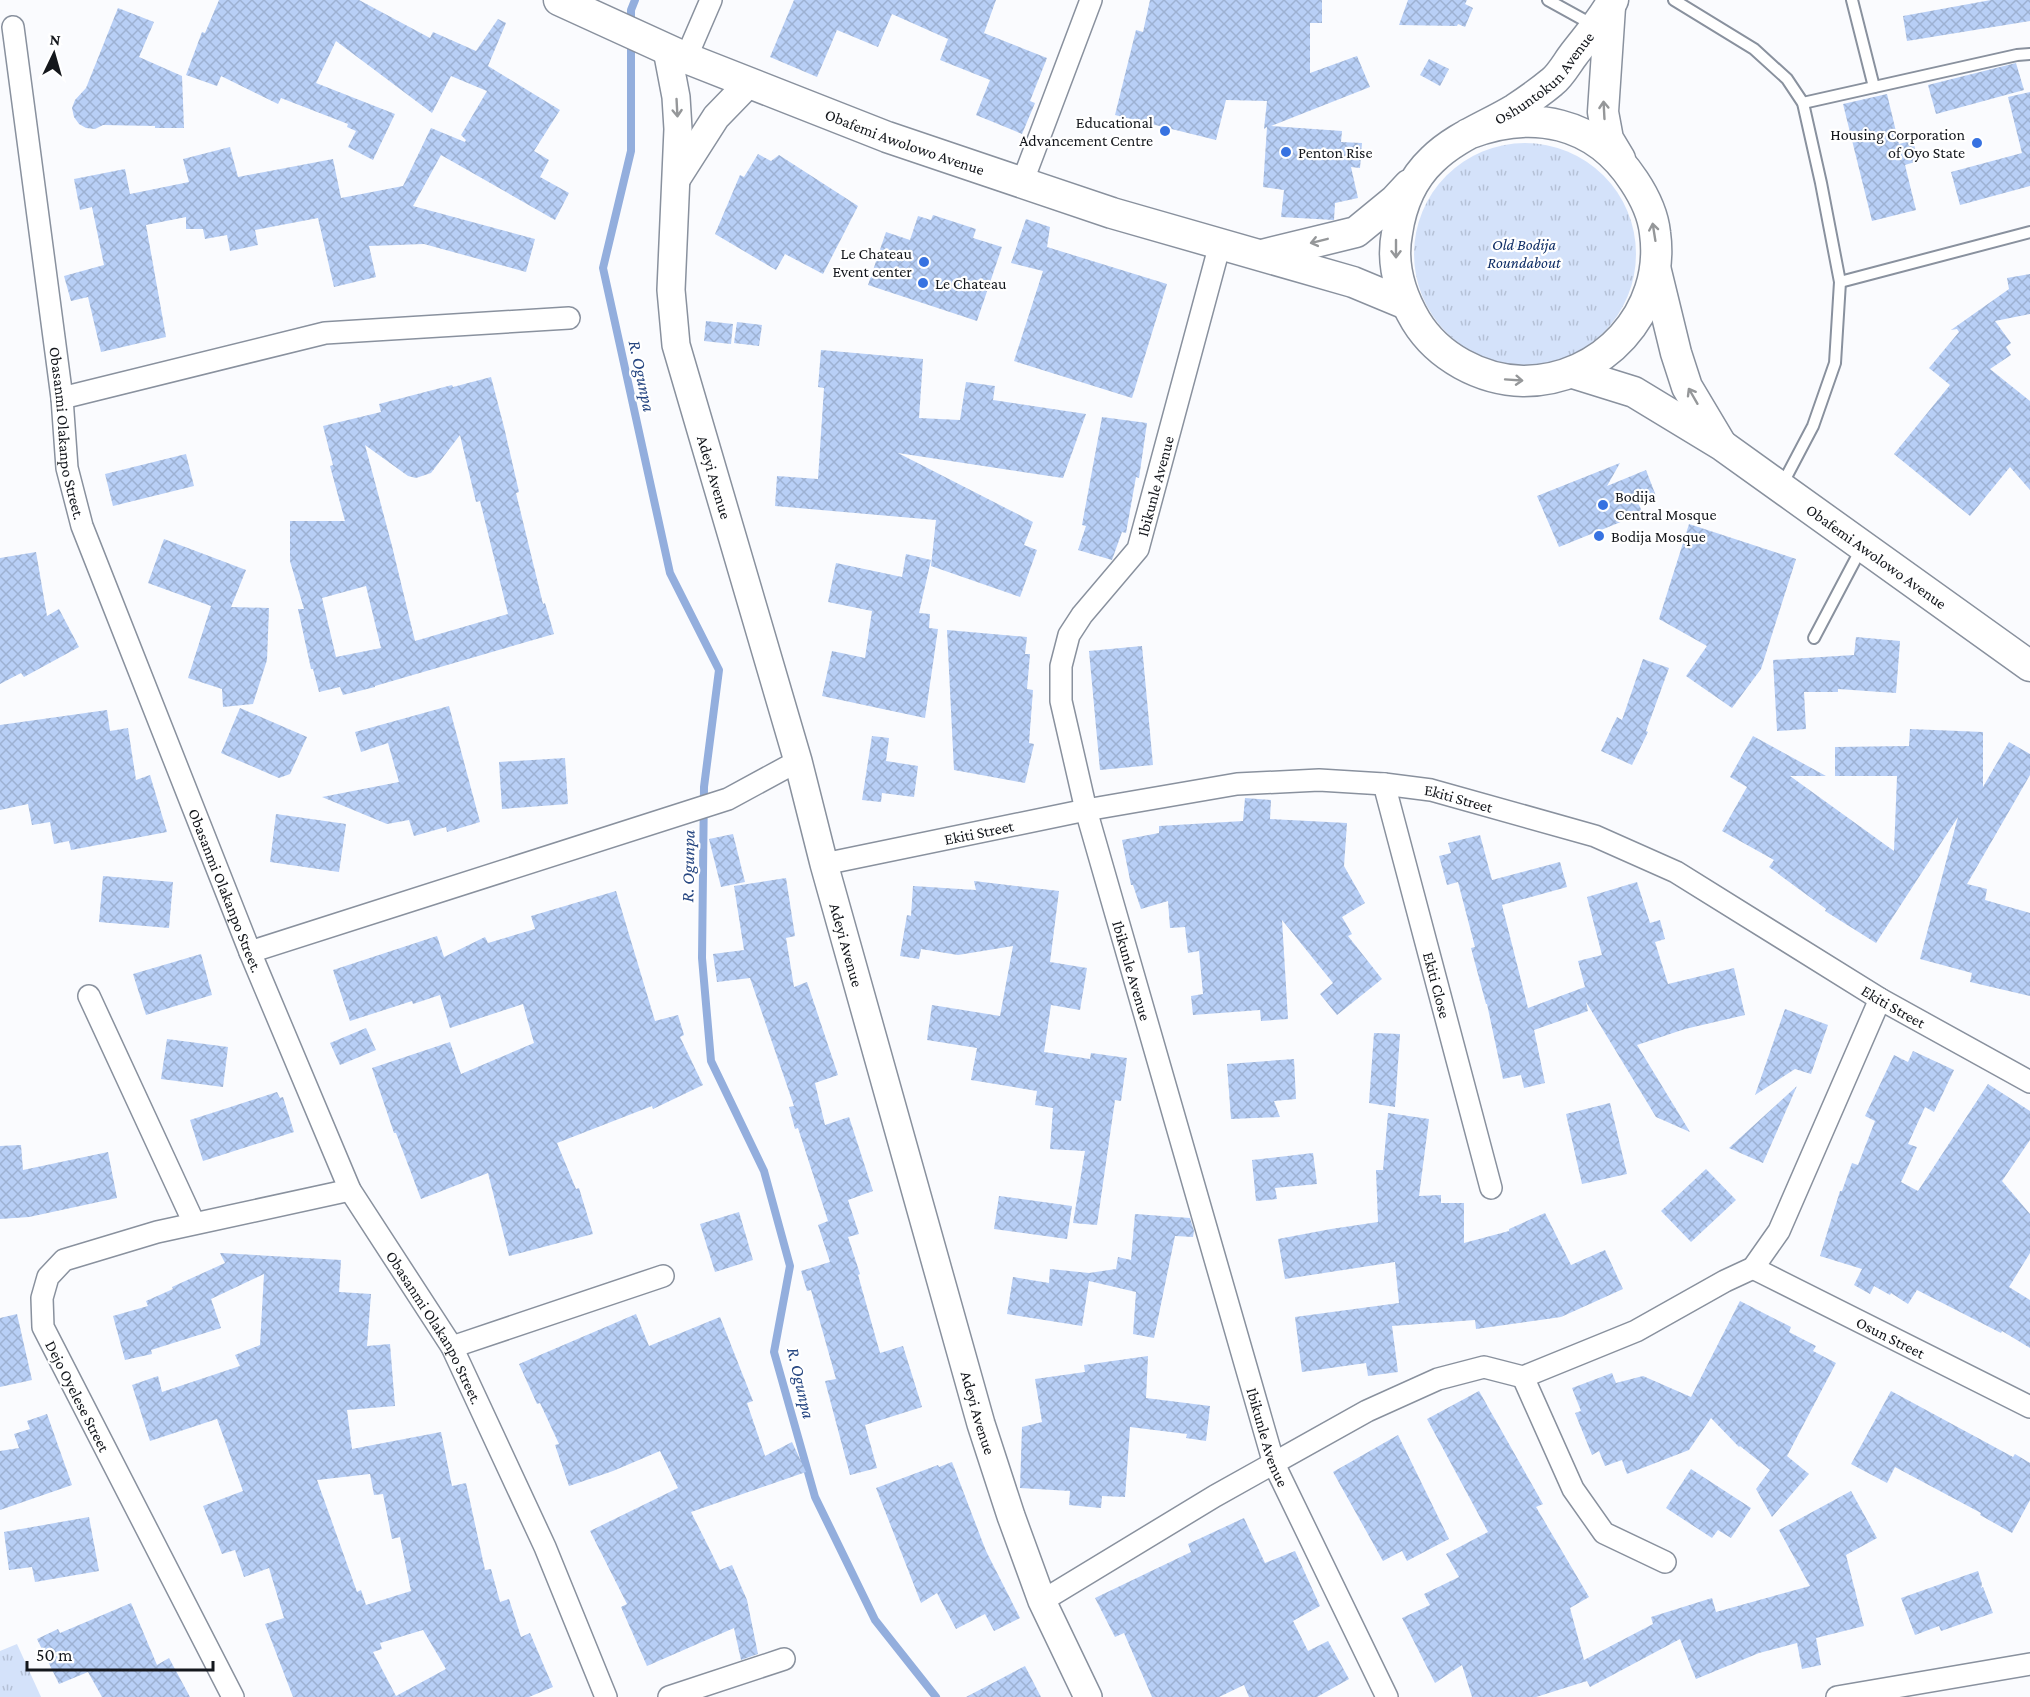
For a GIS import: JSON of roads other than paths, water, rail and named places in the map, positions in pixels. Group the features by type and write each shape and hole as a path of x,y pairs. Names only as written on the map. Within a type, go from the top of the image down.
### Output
{"main road":[{"name":"Obafemi Awolowo Avenue","path":"559,0 748,84 887,137 1112,213 1353,282 1406,304"},
{"name":"Oshuntokun Avenue","path":"1467,134 1515,109 1555,80 1606,11"},
{"name":"Oshuntokun Avenue","path":"1606,11 1603,112 1608,139 1623,164"},
{"path":"1259,256 1356,232 1395,200 1431,160 1467,134 1490,125 1514,121 1538,121 1562,126 1592,139 1623,164 1644,196 1656,232 1656,270 1646,303 1628,333 1594,363 1573,373 1540,381 1508,380 1476,371 1447,355 1423,332 1406,304 1397,274 1395,243 1400,213 1413,185 1431,160"},
{"name":"Obafemi Awolowo Avenue","path":"1656,270 1676,353 1687,387 1723,446"},
{"name":"Obafemi Awolowo Avenue","path":"1573,373 1634,392 1723,446 2030,666"}],"street":[{"path":"677,54 711,0"},
{"path":"1022,183 1091,0"},
{"name":"Obasanmi Olakanpo Street.","path":"13,27 62,398 67,468 82,526 250,952 350,1190 452,1347 545,1547 606,1697"},
{"name":"Adeyi Avenue","path":"677,54 677,178 671,290 676,345 798,761 824,864 981,1424 1042,1601 1088,1697"},
{"name":"Adeyi Avenue","path":"677,178 716,117 748,84"},
{"name":"Ibikunle Avenue","path":"1220,244 1138,549 1082,615 1069,635 1061,666 1061,701 1086,810 1274,1464 1387,1697"},
{"path":"62,398 325,333 569,318"},
{"path":"250,952 728,799 798,761"},
{"name":"Ekiti Street","path":"824,864 1086,810 1237,784 1319,780 1431,790 1595,836 1676,872 1880,999 2030,1082"},
{"name":"Ekiti Close","path":"1384,784 1491,1188"},
{"path":"89,996 194,1223"},
{"path":"1042,1601 1215,1496 1367,1411 1438,1379 1484,1367 1524,1377 1636,1331 1725,1281 1754,1268 1779,1231 1880,999"},
{"name":"Dejo Oyelese Street","path":"233,1697 43,1327 42,1298 48,1277 64,1260 194,1223 350,1190"},
{"name":"Osun Street","path":"1754,1268 2030,1407"},
{"path":"452,1347 663,1276"},
{"path":"1524,1377 1573,1489 1604,1533 1665,1562"},
{"path":"669,1697 784,1659"},
{"path":"1837,1697 2030,1664"}],"lane":[{"path":"1548,0 1606,11"},
{"path":"1674,0 1754,50 1787,79 1803,103 1821,183 1840,282 1835,363 1813,426 1780,488"},
{"path":"1852,0 1874,87"},
{"path":"1803,103 2030,54"},
{"path":"1840,282 2030,232"},
{"path":"1814,638 1862,547"}],"waterway":[{"name":"R. Ogunpa","path":"631,25 631,10 635,0"},
{"name":"R. Ogunpa","path":"631,40 631,151 603,268 670,573 719,670 704,787 702,958 711,1061 764,1171 790,1266 774,1352 815,1497 875,1620 936,1697"}],"place":[{"name":"Educational Advancement Centre","path":"1165,131"},
{"name":"Housing Corporation of Oyo State","path":"1977,143"},
{"name":"Penton Rise","path":"1286,152"},
{"name":"Le Chateau Event center","path":"924,262"},
{"name":"Le Chateau","path":"923,283"},
{"name":"Bodija Central Mosque","path":"1603,505"},
{"name":"Bodija Mosque","path":"1599,536"}],"park label":[{"name":"Old Bodija Roundabout","path":"1524,253"}]}
